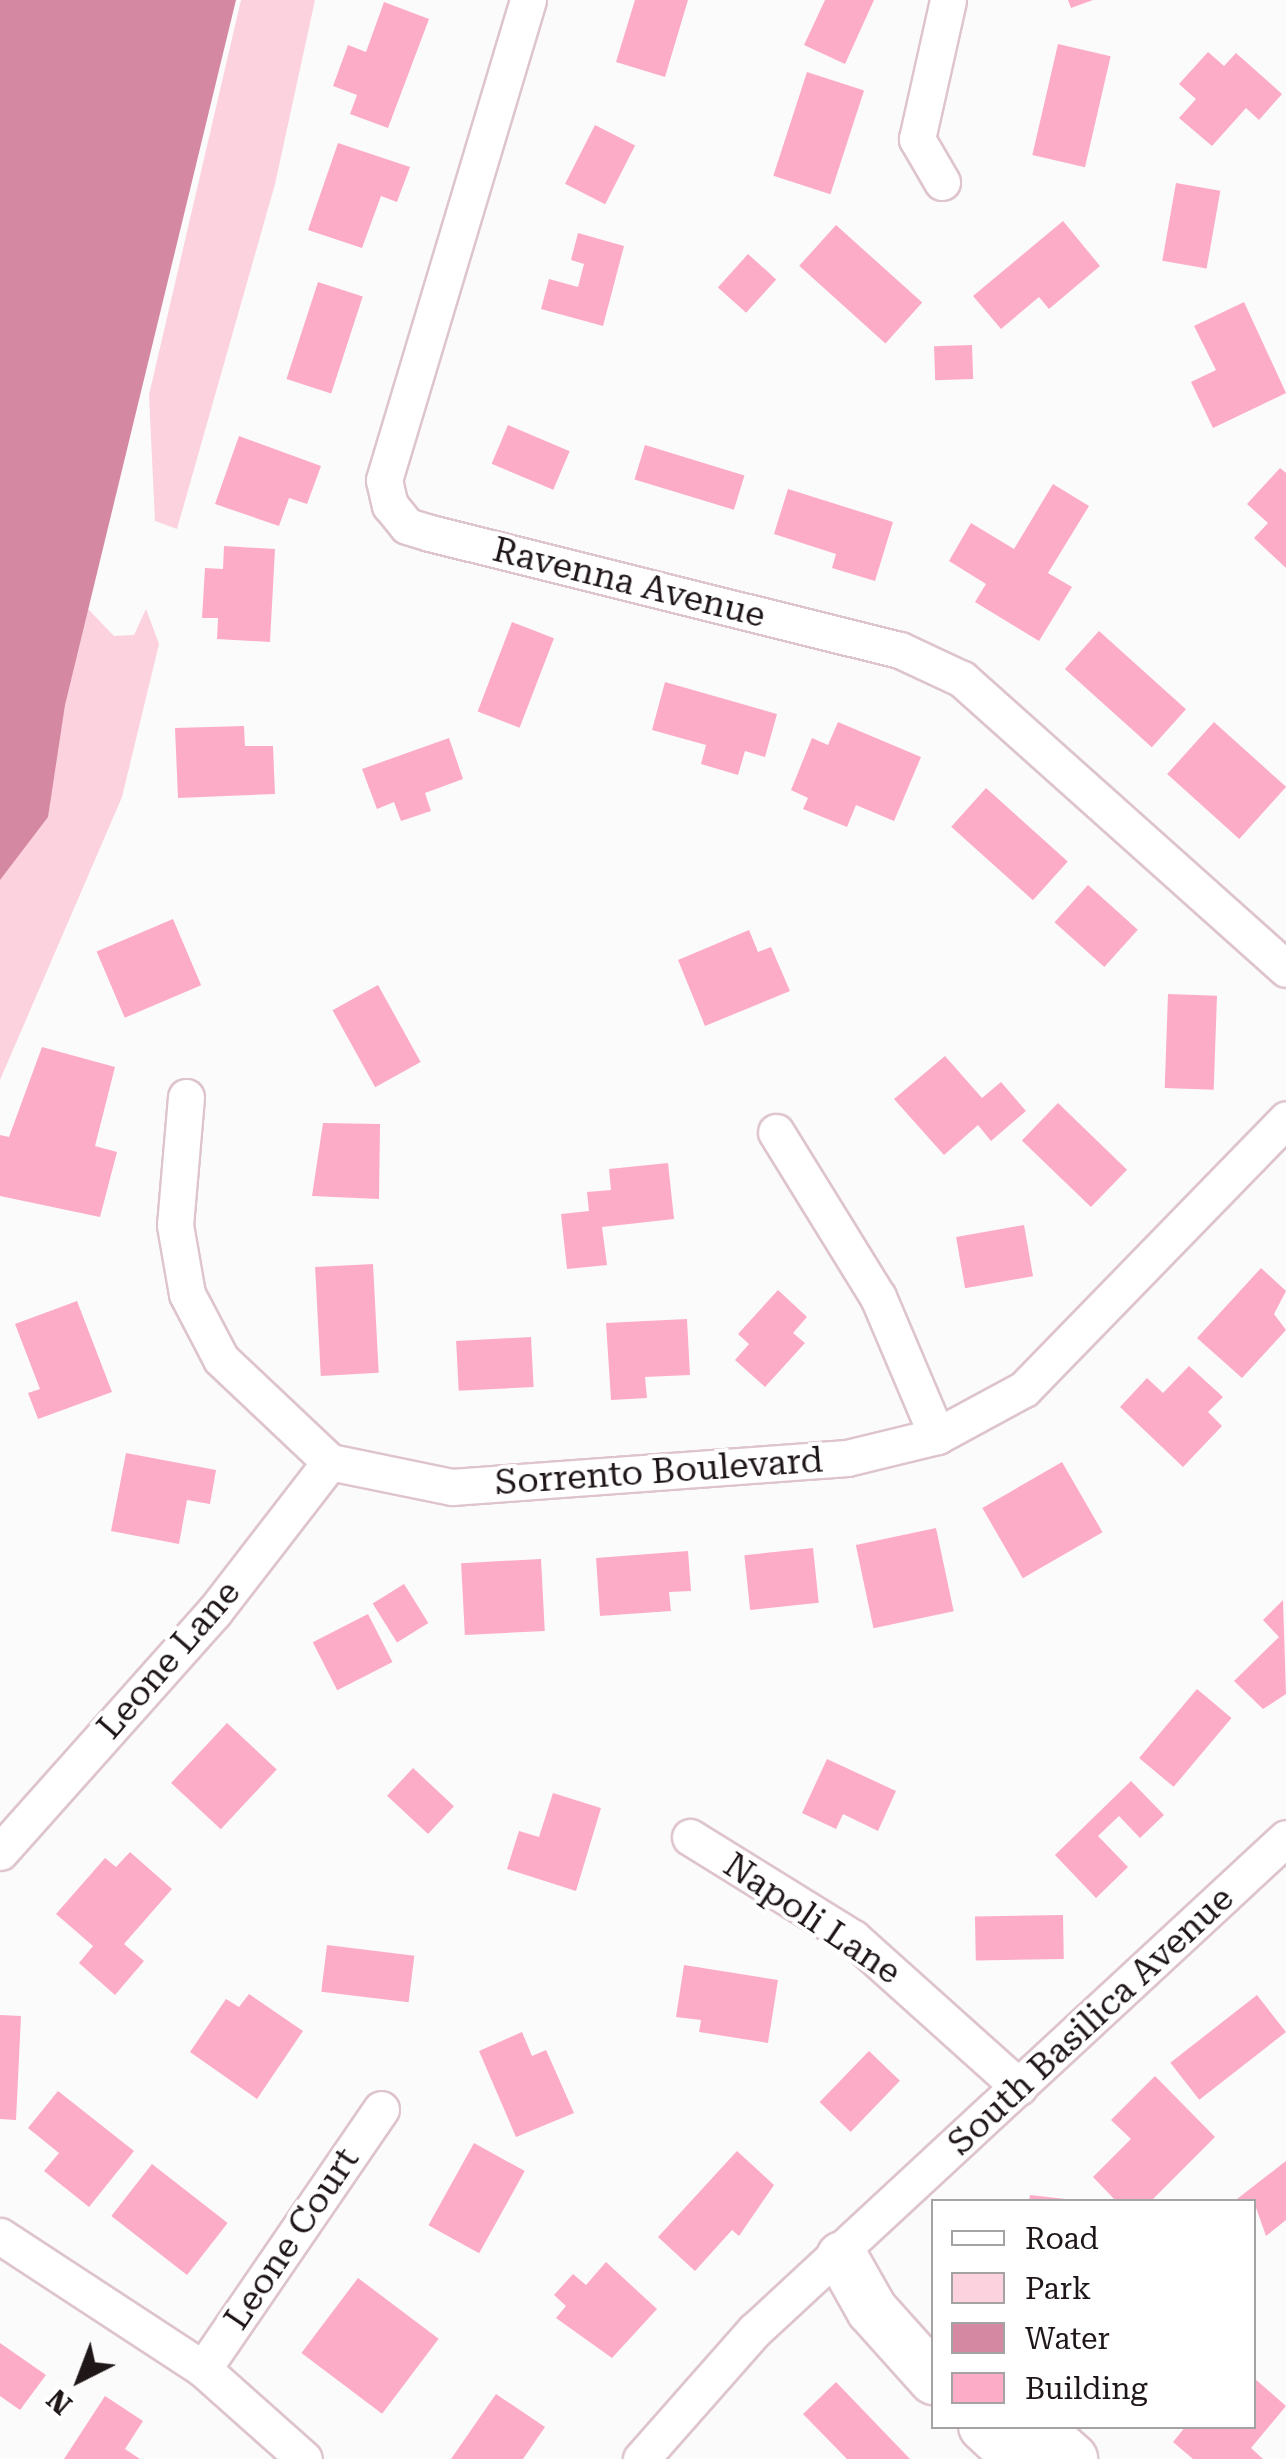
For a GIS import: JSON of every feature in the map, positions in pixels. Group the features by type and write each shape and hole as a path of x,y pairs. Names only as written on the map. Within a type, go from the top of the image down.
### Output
{"street":[{"name":"Ravenna Avenue","path":"528,0 384,480 390,505 407,526 430,533 900,650 962,679 1286,969"},
{"path":"942,182 917,139 948,0"},
{"path":"186,1097 175,1225 186,1294 221,1359 330,1462"},
{"name":"Sorrento Boulevard","path":"330,1462 452,1488 847,1458 937,1436 1024,1389 1286,1120"},
{"path":"776,1132 878,1297 937,1436"},
{"name":"Leone Lane","path":"0,1852 214,1612 330,1462"},
{"name":"Napoli Lane","path":"690,1837 853,1938 1019,2087"},
{"name":"South Basilica Avenue","path":"641,2459 754,2331 848,2252 1286,1838"},
{"name":"Leone Court","path":"204,2369 381,2108"},
{"path":"0,2236 204,2369 304,2459"},
{"path":"848,2252 931,2334"},
{"path":"848,2252 872,2310 931,2376"},
{"path":"987,2429 1019,2459"},
{"path":"1038,2429 1072,2459"}],"green space":[{"path":"241,0 315,0 275,184 177,529 155,521 149,395"},
{"path":"0,579 87,608 114,636 134,635 146,609 159,644 122,797 0,1080"}],"water":[{"path":"0,0 236,0 65,705 48,817 0,880"}],"building":[{"path":"635,0 688,0 665,77 616,62"},
{"path":"825,0 874,0 845,64 804,45"},
{"path":"1068,0 1093,0 1071,8"},
{"path":"384,2 429,19 388,128 350,114 357,95 333,86 348,45 366,52"},
{"path":"1058,44 1111,56 1085,167 1032,155"},
{"path":"1208,52 1224,66 1236,53 1282,94 1259,120 1246,108 1212,146 1179,118 1196,99 1179,84"},
{"path":"807,72 864,91 830,194 773,176"},
{"path":"595,125 635,145 605,204 565,184"},
{"path":"338,143 410,167 397,202 381,196 362,248 308,230"},
{"path":"1176,183 1220,191 1207,269 1162,261"},
{"path":"1063,221 1100,266 1049,309 1039,297 1001,329 973,296"},
{"path":"836,225 922,303 885,343 799,266"},
{"path":"578,233 624,246 603,326 541,309 549,279 578,287 584,264 571,260"},
{"path":"748,254 776,279 746,313 718,287"},
{"path":"318,282 363,297 331,394 286,379"},
{"path":"1244,302 1286,393 1213,428 1191,382 1216,370 1194,326"},
{"path":"972,345 973,379 935,380 934,346"},
{"path":"508,425 570,451 553,490 492,464"},
{"path":"239,436 321,466 307,504 289,498 279,526 215,504"},
{"path":"645,445 744,475 734,510 634,479"},
{"path":"1280,468 1286,473 1286,568 1254,538 1268,523 1247,504"},
{"path":"1053,484 1089,506 1048,573 1072,587 1039,641 975,602 986,584 949,561 971,523 1014,549"},
{"path":"788,489 893,522 875,581 832,568 836,554 774,534"},
{"path":"224,546 275,549 270,642 217,639 218,618 202,618 205,568 223,569"},
{"path":"512,622 554,638 520,728 478,712"},
{"path":"1099,631 1186,709 1152,747 1065,669"},
{"path":"665,682 777,714 765,757 745,751 738,775 701,764 706,745 652,730"},
{"path":"838,722 921,757 894,821 856,805 847,827 803,809 808,798 791,790 812,738 828,745"},
{"path":"1214,722 1286,787 1239,839 1167,774"},
{"path":"244,726 245,746 273,746 275,794 178,798 175,728"},
{"path":"449,738 463,779 425,793 431,811 401,821 394,802 377,809 362,769"},
{"path":"986,788 1068,862 1033,900 951,827"},
{"path":"1088,885 1138,930 1104,967 1055,922"},
{"path":"173,919 201,985 125,1018 97,951"},
{"path":"749,930 758,952 771,947 790,991 705,1026 678,960"},
{"path":"378,985 421,1062 375,1087 333,1010"},
{"path":"1168,994 1217,996 1214,1090 1165,1088"},
{"path":"42,1047 115,1067 95,1146 117,1152 100,1217 0,1196 0,1135 9,1137"},
{"path":"945,1056 982,1098 1001,1082 1026,1111 991,1141 978,1125 944,1155 894,1099"},
{"path":"1058,1103 1127,1170 1091,1207 1022,1140"},
{"path":"323,1123 380,1124 379,1199 312,1196"},
{"path":"668,1163 674,1219 602,1227 607,1265 567,1269 561,1214 589,1211 587,1192 611,1190 609,1169"},
{"path":"1024,1225 1033,1276 965,1288 956,1237"},
{"path":"373,1264 379,1373 321,1376 315,1267"},
{"path":"1261,1268 1286,1291 1274,1314 1286,1330 1242,1378 1197,1338"},
{"path":"778,1290 807,1317 793,1333 805,1343 765,1387 735,1360 749,1344 738,1334"},
{"path":"77,1301 112,1392 38,1419 28,1393 40,1389 15,1324"},
{"path":"687,1319 690,1375 645,1377 647,1398 611,1400 606,1323"},
{"path":"531,1337 534,1387 459,1391 456,1341"},
{"path":"1189,1366 1223,1397 1208,1412 1222,1426 1183,1467 1120,1407 1147,1378 1163,1393"},
{"path":"126,1453 216,1470 210,1504 187,1500 179,1544 111,1531"},
{"path":"1062,1462 1102,1532 1023,1578 982,1508"},
{"path":"936,1528 954,1611 873,1628 856,1545"},
{"path":"813,1548 819,1603 750,1610 744,1555"},
{"path":"688,1551 691,1591 669,1592 671,1611 600,1616 596,1558"},
{"path":"541,1559 545,1631 465,1635 461,1563"},
{"path":"404,1584 428,1623 397,1643 373,1604"},
{"path":"1283,1600 1286,1694 1263,1709 1234,1681 1279,1637 1263,1620"},
{"path":"368,1614 393,1662 337,1690 313,1642"},
{"path":"1197,1689 1231,1718 1174,1787 1139,1758"},
{"path":"227,1723 277,1769 221,1829 171,1783"},
{"path":"827,1759 896,1791 878,1831 843,1814 836,1829 802,1813"},
{"path":"413,1768 454,1806 428,1834 387,1796"},
{"path":"1131,1781 1164,1815 1140,1838 1119,1816 1098,1836 1128,1867 1096,1898 1055,1855"},
{"path":"553,1793 601,1808 576,1891 507,1869 519,1831 539,1837"},
{"path":"130,1852 172,1889 124,1944 144,1961 115,1995 79,1963 93,1946 56,1914 105,1858 116,1867"},
{"path":"1063,1915 1064,1959 976,1961 975,1917"},
{"path":"327,1945 414,1956 409,2002 321,1992"},
{"path":"684,1965 778,1980 768,2043 699,2032 701,2020 676,2017"},
{"path":"249,1994 303,2031 257,2099 190,2052 226,1999 239,2007"},
{"path":"1257,1995 1286,2032 1199,2100 1170,2063"},
{"path":"0,2015 21,2016 16,2120 0,2119"},
{"path":"522,2032 532,2056 546,2050 574,2113 516,2137 479,2051"},
{"path":"869,2051 900,2081 851,2132 820,2102"},
{"path":"1155,2076 1215,2137 1153,2199 1114,2199 1093,2177 1131,2139 1111,2120"},
{"path":"58,2091 134,2151 89,2207 44,2171 59,2153 28,2128"},
{"path":"474,2143 525,2171 479,2253 428,2225"},
{"path":"737,2151 774,2185 739,2236 732,2230 695,2271 658,2237"},
{"path":"1286,2161 1286,2220 1266,2236 1256,2199 1237,2199"},
{"path":"152,2164 228,2223 187,2275 111,2216"},
{"path":"1030,2195 1065,2199 1029,2199"},
{"path":"606,2262 657,2309 612,2358 556,2318 566,2306 554,2295 573,2274 586,2285"},
{"path":"358,2278 439,2339 382,2414 301,2353"},
{"path":"0,2343 46,2375 20,2410 0,2396"},
{"path":"1256,2380 1286,2406 1251,2448 1263,2459 1193,2459 1173,2442 1184,2429 1256,2429"},
{"path":"836,2382 910,2459 847,2459 803,2414"},
{"path":"496,2394 545,2427 523,2459 451,2459"},
{"path":"105,2396 143,2421 125,2449 140,2459 64,2459"}]}
